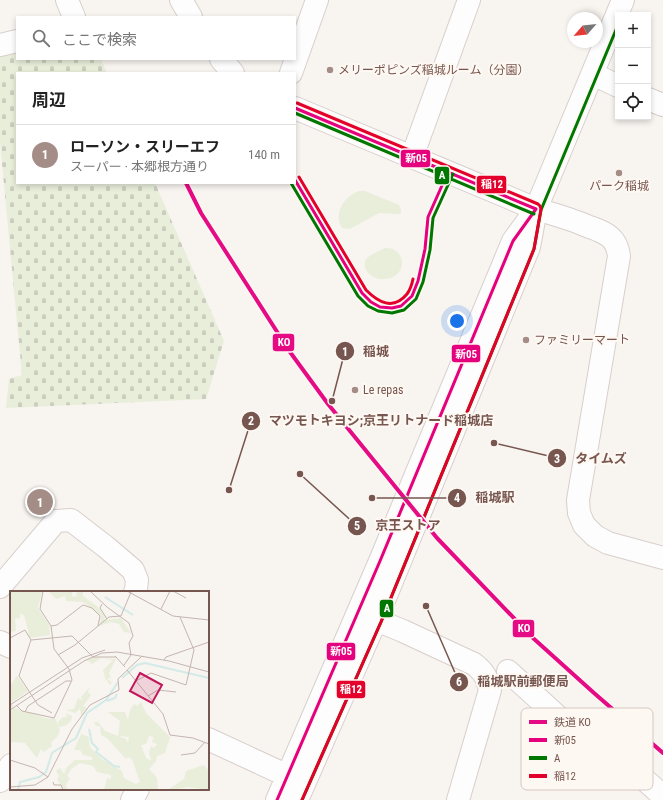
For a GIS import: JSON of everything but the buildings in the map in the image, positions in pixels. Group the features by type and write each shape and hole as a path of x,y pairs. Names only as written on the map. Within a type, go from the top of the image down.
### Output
{"street":[{"path":"68,0 74,16"},
{"path":"181,0 191,16"},
{"path":"296,58 316,0"},
{"path":"412,157 469,0"},
{"path":"277,800 387,568 431,460 529,247 536,209 624,0"},
{"path":"0,45 16,41"},
{"path":"214,60 222,72"},
{"path":"223,60 232,72"},
{"path":"291,72 295,60"},
{"path":"593,74 615,85"},
{"path":"651,100 663,106"},
{"path":"296,108 536,209 602,231 610,236 618,249 619,256 578,500 579,513 584,525 595,536 608,543 663,558"},
{"path":"0,587 56,521 71,520 133,570 137,580 136,591"},
{"path":"297,800 376,620 387,568"},
{"path":"376,620 474,664 483,671 487,679 490,690 458,800"},
{"path":"0,642 10,647"},
{"path":"508,671 548,708"},
{"path":"209,739 288,776"},
{"path":"0,781 10,766"},
{"path":"653,787 663,796"},
{"path":"132,800 137,790"}],"green space":[{"path":"16,51 16,60 101,60 107,72 16,72 16,184 155,184 224,341 206,399 6,408 9,379 22,375 0,142 0,55"},
{"path":"365,191 399,205 401,213 379,213 350,229 342,228 339,211 345,201 354,193"},
{"path":"385,248 393,249 398,253 402,264 396,275 389,278 380,279 370,275 366,269 365,263 367,258"}],"rail line":[{"name":"KO","path":"186,184 201,213 290,352 328,404 437,538 533,638 611,708"},
{"name":"KO","path":"653,744 663,753"}],"transit line":[{"name":"A","path":"302,800 381,622 534,249 541,210 615,32"},
{"name":"稲12","path":"297,103 538,204 541,209 534,249 381,622 302,800"},
{"name":"新05","path":"296,108 536,209"},
{"name":"A","path":"296,113 534,214"},
{"name":"新05","path":"296,182 362,293 371,302 380,307 392,308 401,306 412,296 418,281 425,249 428,217 448,172"},
{"name":"A","path":"292,184 358,296 368,306 378,311 392,313 404,310 416,299 423,282 430,250 433,218 453,174"},
{"name":"稲12","path":"299,177 366,290 381,301 386,303 396,302 407,294 413,279"},
{"name":"新05","path":"277,800 380,561 513,241 536,209"}],"place":[{"name":"メリーポピンズ稲城ルーム（分園）","path":"330,70"},
{"name":"パーク稲城","path":"619,173"},
{"name":"ファミリーマート","path":"526,340"},
{"name":"Le repas","path":"355,390"},
{"name":"稲城","path":"332,401"},
{"name":"タイムズ","path":"494,443"},
{"name":"京王ストア","path":"300,474"},
{"name":"マツモトキヨシ;京王リトナード稲城店","path":"229,490"},
{"name":"稲城駅","path":"372,498"},
{"name":"ローソン・スリーエフ","path":"40,502"},
{"name":"稲城駅前郵便局","path":"426,606"}]}
